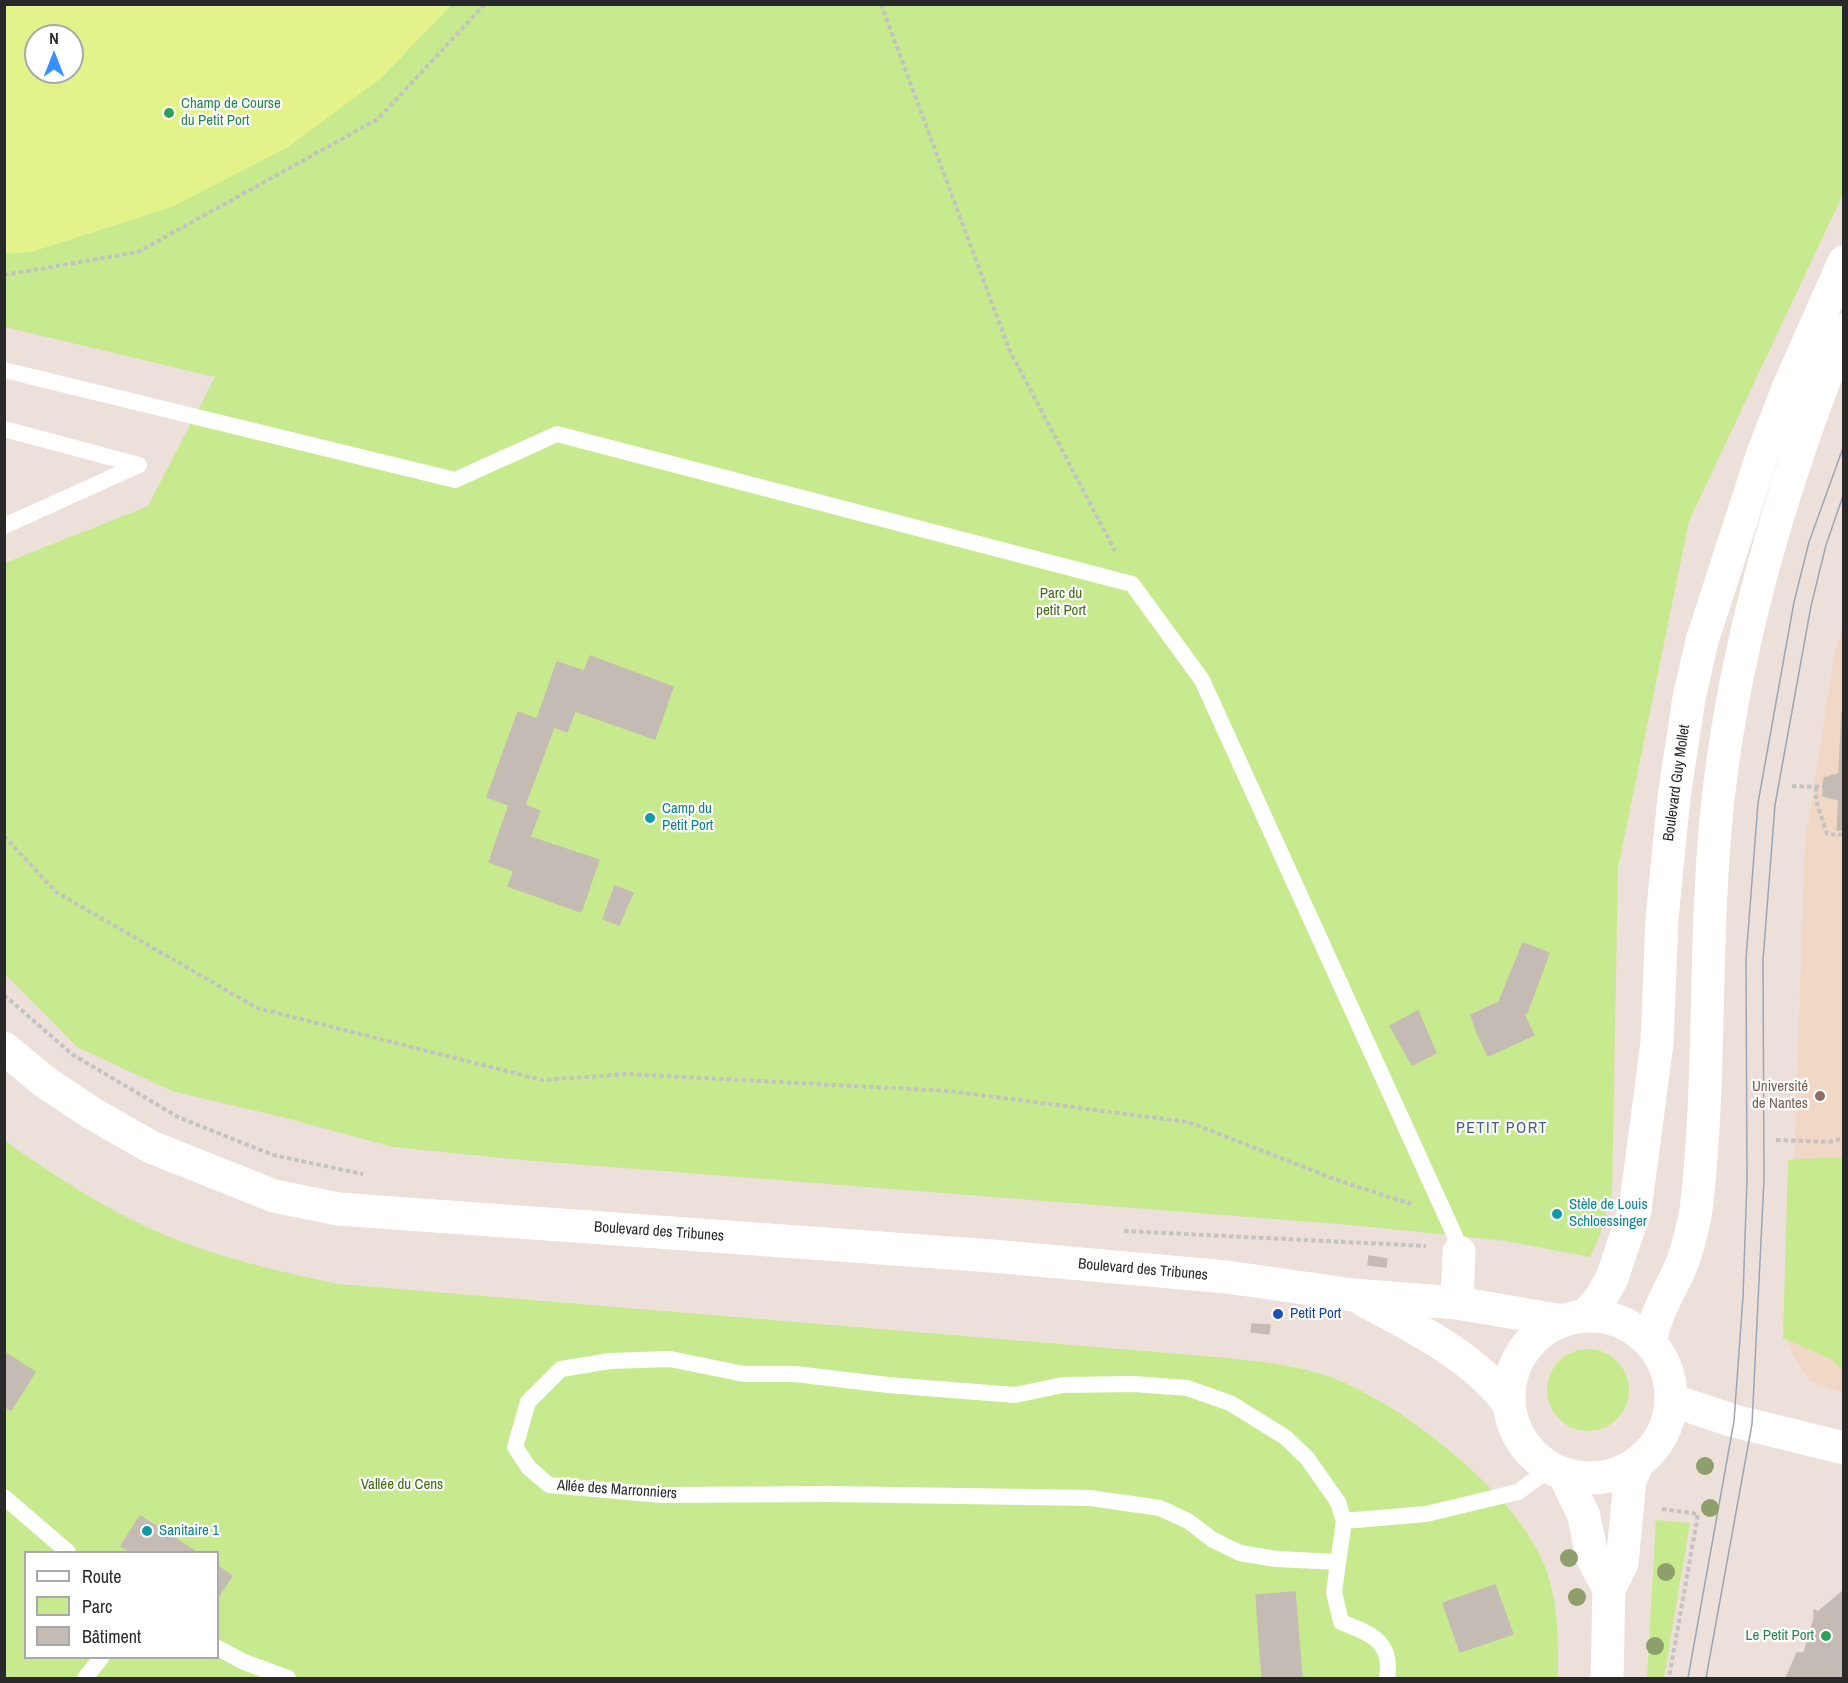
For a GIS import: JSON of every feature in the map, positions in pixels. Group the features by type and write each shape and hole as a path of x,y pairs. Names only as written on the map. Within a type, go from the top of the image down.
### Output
{"main road":[{"name":"Boulevard Guy Mollet","path":"1574,1318 1600,1299 1612,1278 1635,1210 1657,1042 1662,918 1673,808 1689,698 1702,641 1739,521 1771,434 1816,321 1844,262"},
{"path":"1650,1342 1654,1320 1678,1272 1690,1241 1696,1210 1710,965 1711,885 1722,774 1733,697 1776,526 1826,375 1844,330"},
{"name":"Boulevard des Tribunes","path":"4,1048 55,1088 151,1147 274,1196 338,1209 1004,1257 1227,1277 1353,1295 1457,1303 1574,1318"},
{"path":"1457,1303 1458,1252"},
{"name":"Boulevard des Tribunes","path":"1353,1295 1429,1337 1490,1381 1509,1404"},
{"path":"1558,1471 1599,1477 1623,1470 1638,1462 1655,1445 1663,1431 1671,1400 1667,1372 1650,1342 1636,1330 1620,1322 1602,1317 1574,1318 1536,1336 1521,1353 1510,1381 1509,1404 1512,1420 1522,1442 1558,1471 1584,1516 1592,1557 1609,1589"},
{"path":"1671,1400 1734,1421 1844,1448"},
{"path":"1607,1678 1609,1589 1622,1563 1630,1481 1638,1462"}],"lane":[{"path":"4,370 455,480 557,434 1132,584 1202,681 1446,1215 1455,1236 1458,1252"},
{"path":"4,429 139,465 4,526"},
{"name":"Allée des Marronniers","path":"1338,1562 1276,1559 1240,1553 1213,1540 1188,1521 1160,1508 1090,1498 831,1494 662,1495 549,1485 530,1468 515,1447 528,1402 561,1369 610,1361 670,1359 744,1374 795,1374 1015,1395 1063,1385 1133,1384 1176,1387 1230,1403 1285,1437 1307,1458 1338,1502 1344,1521"},
{"path":"1387,1678 1388,1660 1385,1646 1367,1632 1341,1622 1334,1592 1344,1521 1426,1514 1518,1492 1558,1471"},
{"path":"4,1497 67,1551"},
{"path":"219,1649 244,1662 288,1678"},
{"path":"84,1678 100,1659"}],"path":[{"path":"4,275 138,252 378,119 485,4"},
{"path":"881,4 1009,348 1132,584"},
{"path":"1792,786 1823,787"},
{"path":"1816,787 1816,800 1827,834 1844,836"},
{"path":"4,836 56,892 257,1008 542,1080 627,1074 949,1090 1188,1122 1340,1181 1446,1215"},
{"path":"4,994 73,1055 178,1117 273,1155 372,1176"},
{"path":"1776,1140 1829,1142 1844,1138"},
{"path":"1113,1230 1436,1246 1458,1252"},
{"path":"1651,1508 1698,1514 1669,1678"}],"shaded area":[{"name":"Université de Nantes","path":"1843,626 1843,1393 1810,1381 1788,1347 1805,844 1835,652"}],"green space":[{"name":"Champ de Course du Petit Port","path":"5,4 451,4 380,79 288,147 174,206 34,251 5,254"},
{"name":"Parc du petit Port","path":"451,5 1843,5 1843,194 1689,521 1618,868 1612,1193 1600,1235 1590,1257 1506,1241 1351,1225 522,1160 393,1147 286,1118 172,1091 77,1047 5,974 5,563 148,506 215,377 5,327 5,254 34,251 174,206 380,79"},
{"name":"Vallée du Cens","path":"4,1140 93,1198 163,1234 244,1262 338,1284 1228,1358 1315,1372 1343,1382 1370,1396 1429,1434 1458,1457 1509,1509 1529,1536 1548,1576 1555,1605 1558,1678 5,1678"},
{"path":"1843,1158 1843,1371 1831,1359 1783,1338 1788,1160"},
{"path":"1588,1349 1604,1352 1617,1361 1626,1374 1629,1390 1626,1406 1617,1419 1604,1428 1588,1431 1572,1428 1559,1419 1550,1406 1547,1390 1550,1374 1559,1361 1572,1352"},
{"path":"1656,1520 1690,1523 1664,1678 1647,1678"}],"building":[{"path":"590,656 673,687 655,739 575,711 567,732 554,727 525,805 540,811 530,837 599,860 581,912 508,886 514,871 489,862 509,805 487,797 518,712 537,719 557,662 584,671"},
{"path":"1842,712 1844,712 1844,830 1837,830 1839,800 1823,796 1824,778 1839,774"},
{"path":"615,886 633,893 619,925 603,919"},
{"path":"1523,943 1549,953 1527,1013 1523,1012 1477,1033 1471,1015 1499,1002"},
{"path":"1418,1011 1436,1053 1412,1065 1390,1026"},
{"path":"1523,1012 1534,1035 1488,1056 1477,1033"},
{"path":"1369,1256 1387,1259 1386,1267 1368,1265"},
{"path":"1252,1324 1270,1325 1269,1334 1251,1332"},
{"path":"4,1352 35,1372 11,1410 4,1406"},
{"name":"Sanitaire 1","path":"140,1516 194,1551 128,1551 121,1546"},
{"name":"Sanitaire 1","path":"219,1567 232,1576 219,1596"},
{"path":"1495,1585 1513,1634 1460,1652 1443,1603"},
{"name":"Le Petit Port","path":"1844,1590 1844,1678 1786,1678 1797,1653 1804,1653 1814,1619 1814,1610 1818,1612"},
{"path":"1295,1592 1302,1678 1262,1678 1256,1595"}],"tram line":[{"path":"1688,1678 1734,1421 1743,1297 1747,1180 1746,959 1758,803 1794,602 1809,542 1844,445"},
{"path":"1706,1678 1752,1424 1764,1179 1763,960 1775,805 1811,606 1826,545 1844,493"}],"place":[{"name":"Champ de Course du Petit Port","path":"169,113"},
{"name":"Camp du Petit Port","path":"650,818"},
{"name":"Université de Nantes","path":"1820,1096"},
{"name":"Stèle de Louis Schloessinger","path":"1557,1214"},
{"name":"Petit Port","path":"1278,1314"},
{"name":"Sanitaire 1","path":"147,1531"},
{"name":"Le Petit Port","path":"1826,1636"}],"district":[{"name":"PETIT PORT","path":"1502,1129"}]}
